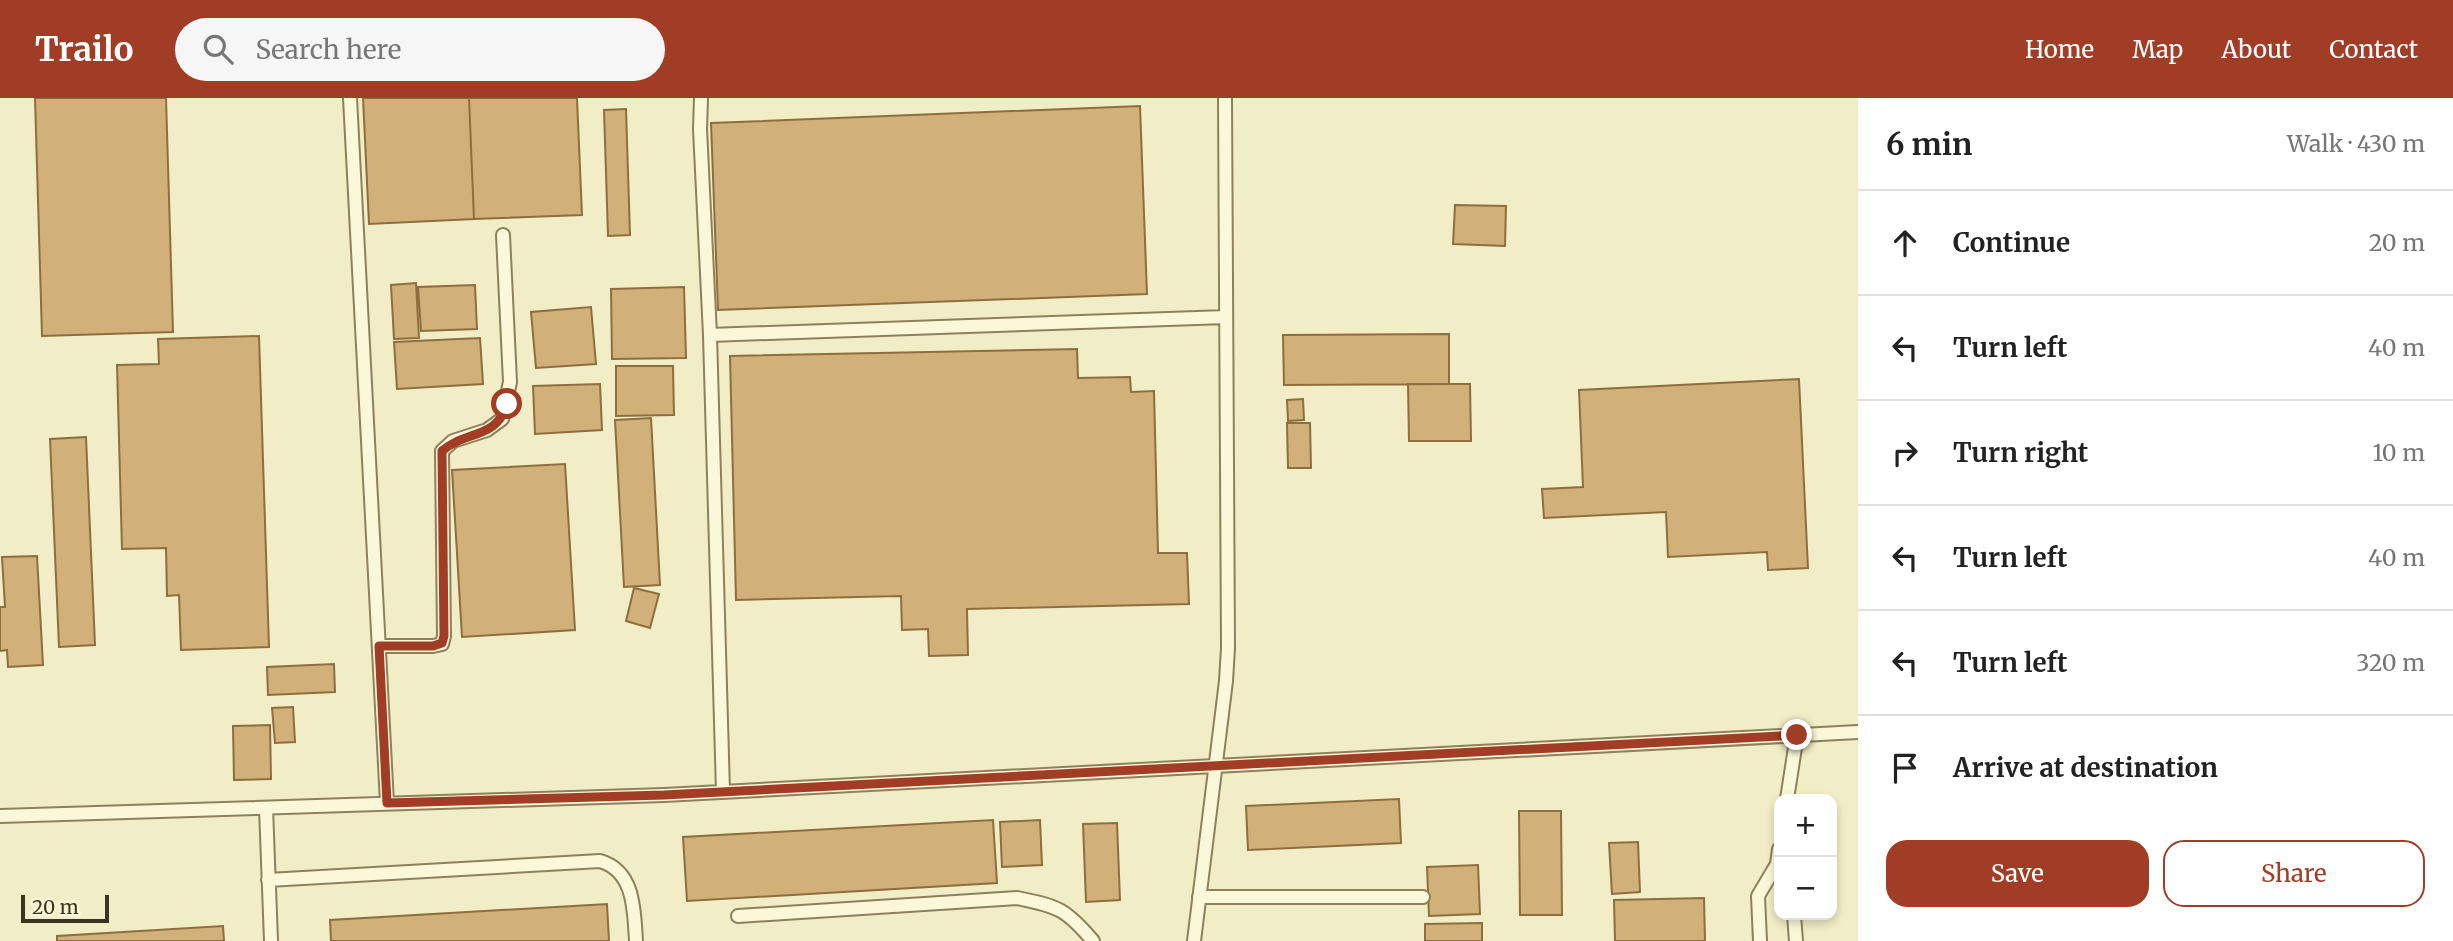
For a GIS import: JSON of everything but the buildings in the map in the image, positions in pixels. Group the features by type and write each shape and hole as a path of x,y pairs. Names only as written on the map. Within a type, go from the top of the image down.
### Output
{"lane":[{"path":"350,98 387,803"},
{"path":"701,98 723,792"},
{"path":"1194,941 1228,648 1225,98"},
{"path":"379,646 433,646 442,643 442,451 453,441 487,430 502,419 507,404 510,382 503,235"},
{"path":"710,335 1226,317"},
{"path":"0,816 723,792 1858,732"},
{"path":"1788,794 1797,735"},
{"path":"266,808 271,941"},
{"path":"268,880 600,860 609,863 621,874 634,898 636,941"},
{"path":"1760,941 1758,896 1774,872"},
{"path":"1199,897 1423,897"},
{"path":"738,916 1017,898 1051,905 1075,919 1093,941"},
{"path":"1794,920 1796,941"}],"route":[{"path":"507,404 502,419 487,430 453,441 442,451 442,643 433,646 379,646 387,803 664,795 1797,735"}]}
